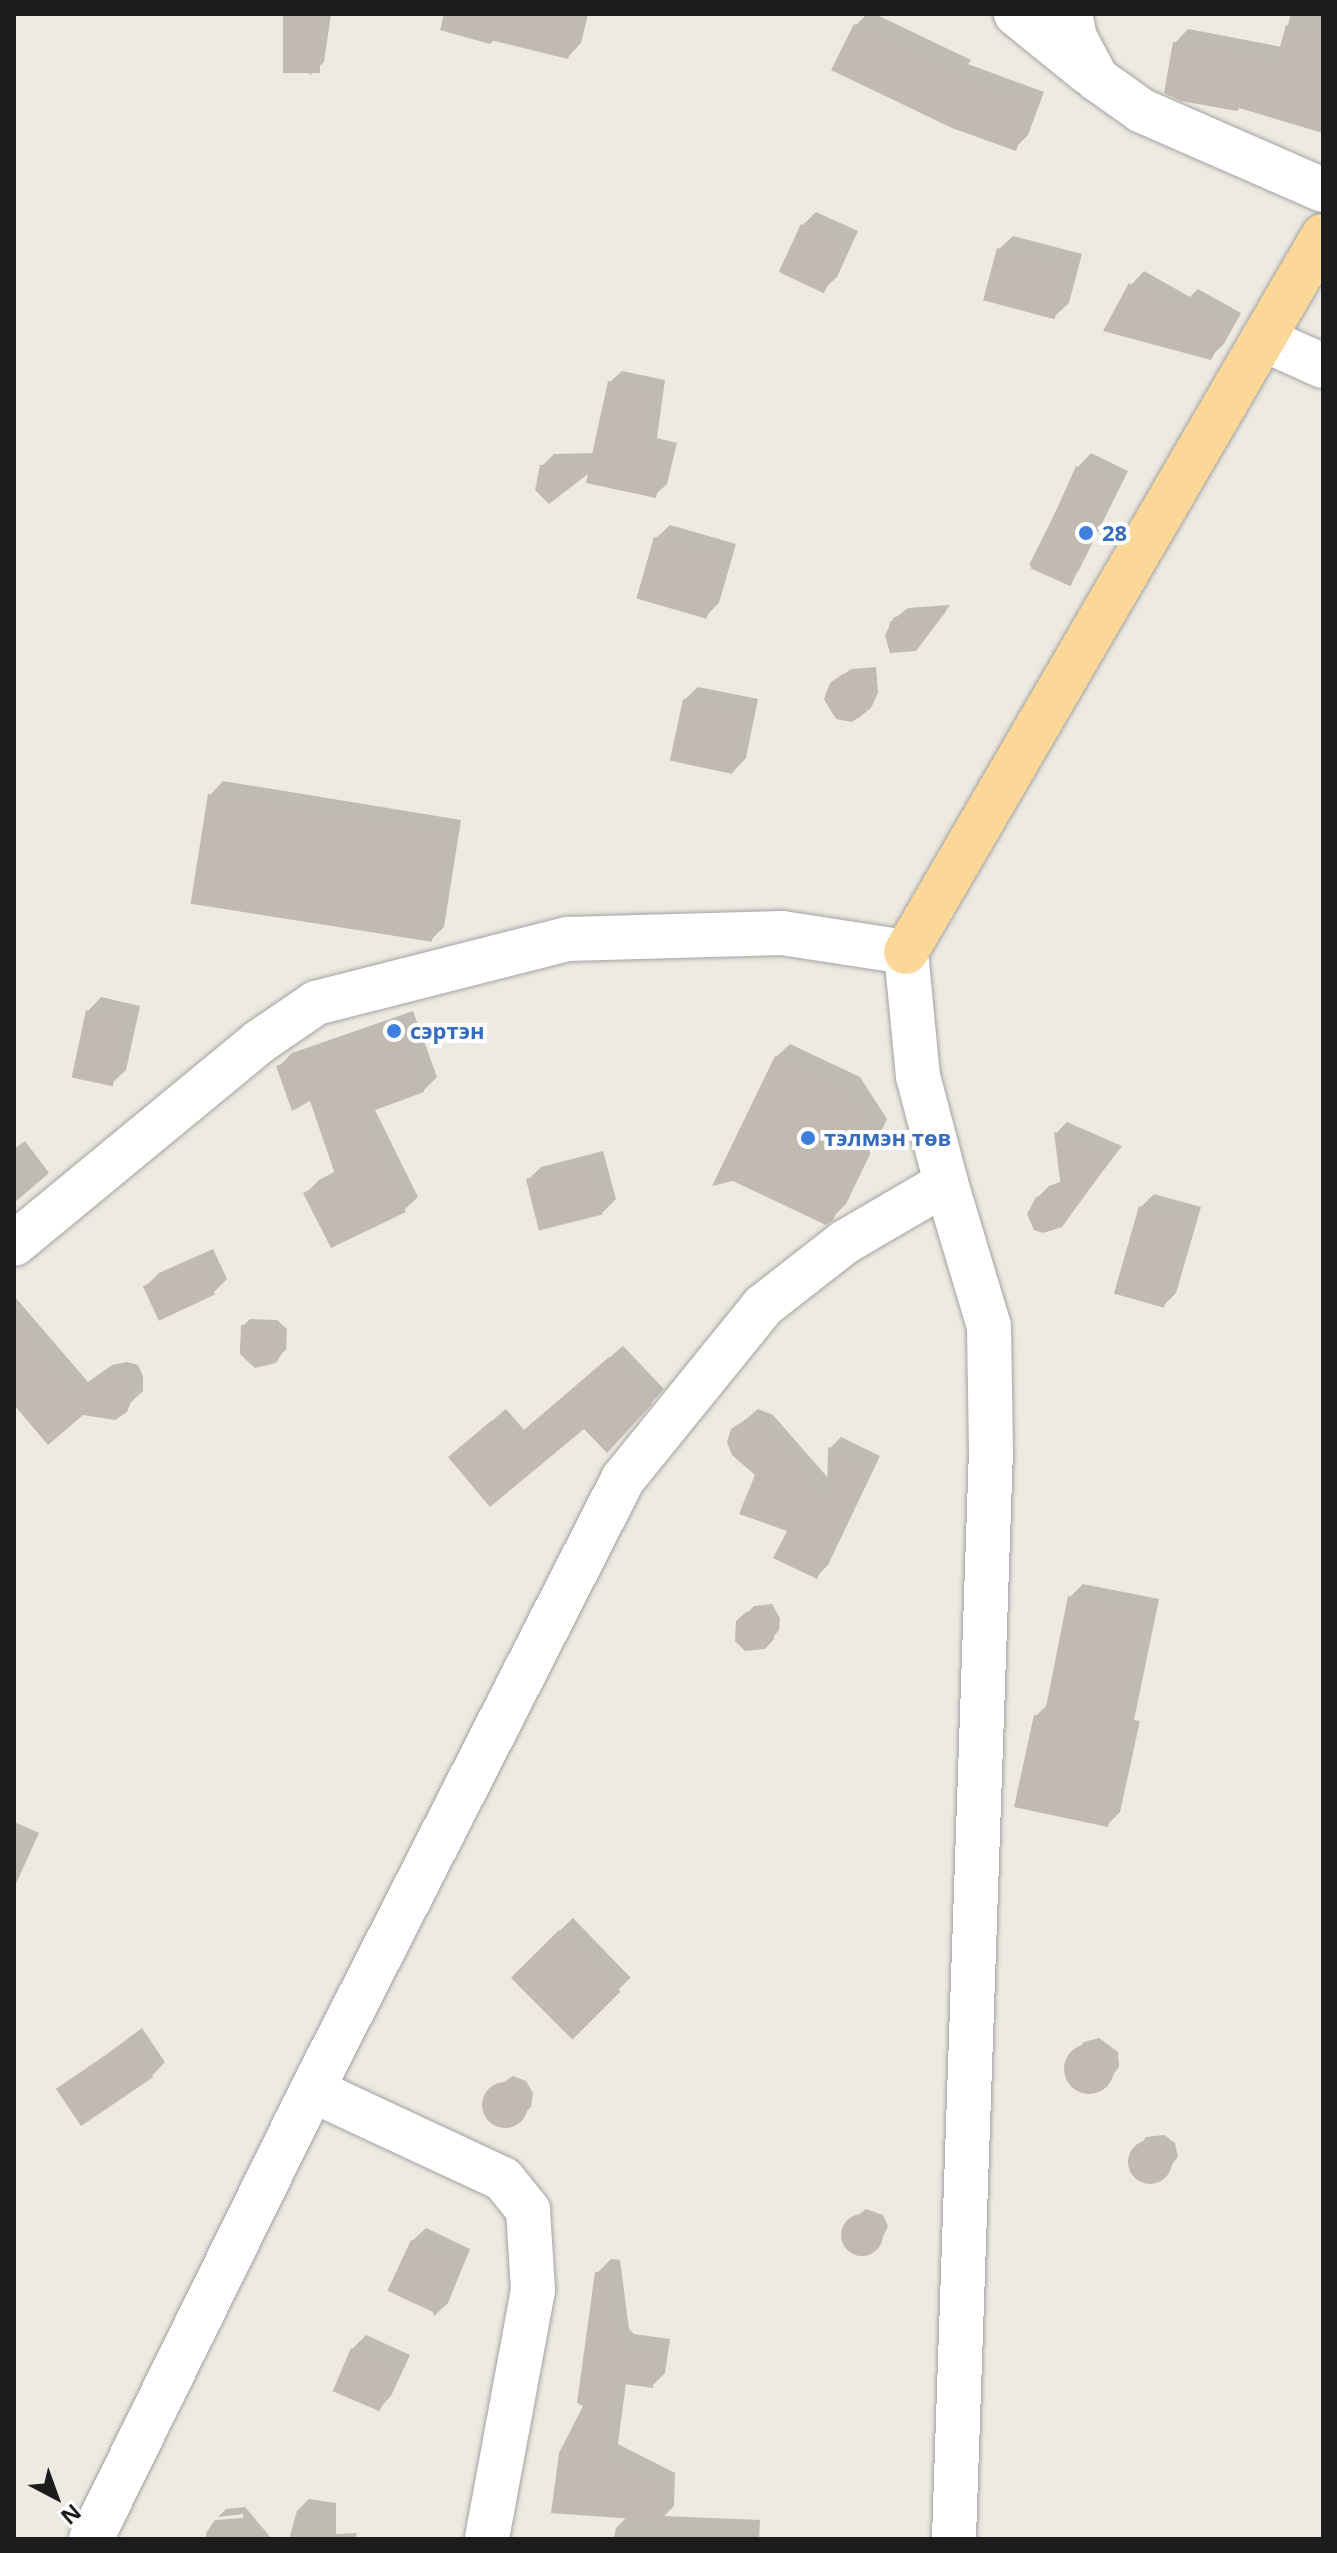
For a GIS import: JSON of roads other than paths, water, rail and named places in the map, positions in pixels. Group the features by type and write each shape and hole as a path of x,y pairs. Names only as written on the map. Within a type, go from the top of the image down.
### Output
{"main road":[{"path":"906,952 1323,236"}],"street":[{"path":"1016,14 1142,111 1323,190"},
{"path":"1070,14 1075,38 1097,79"},
{"path":"1263,339 1323,366"},
{"path":"14,1244 259,1042 316,1003 568,939 782,933 906,952 918,1076 989,1326 991,1450 954,2539"},
{"path":"91,2539 312,2090 623,1479 763,1306 845,1242 946,1183"},
{"path":"312,2090 503,2179 528,2210 533,2290 487,2539"}],"place":[{"name":"28","path":"1086,533"},
{"name":"сэртэн","path":"394,1031"},
{"name":"тэлмэн төв","path":"808,1138"}]}
